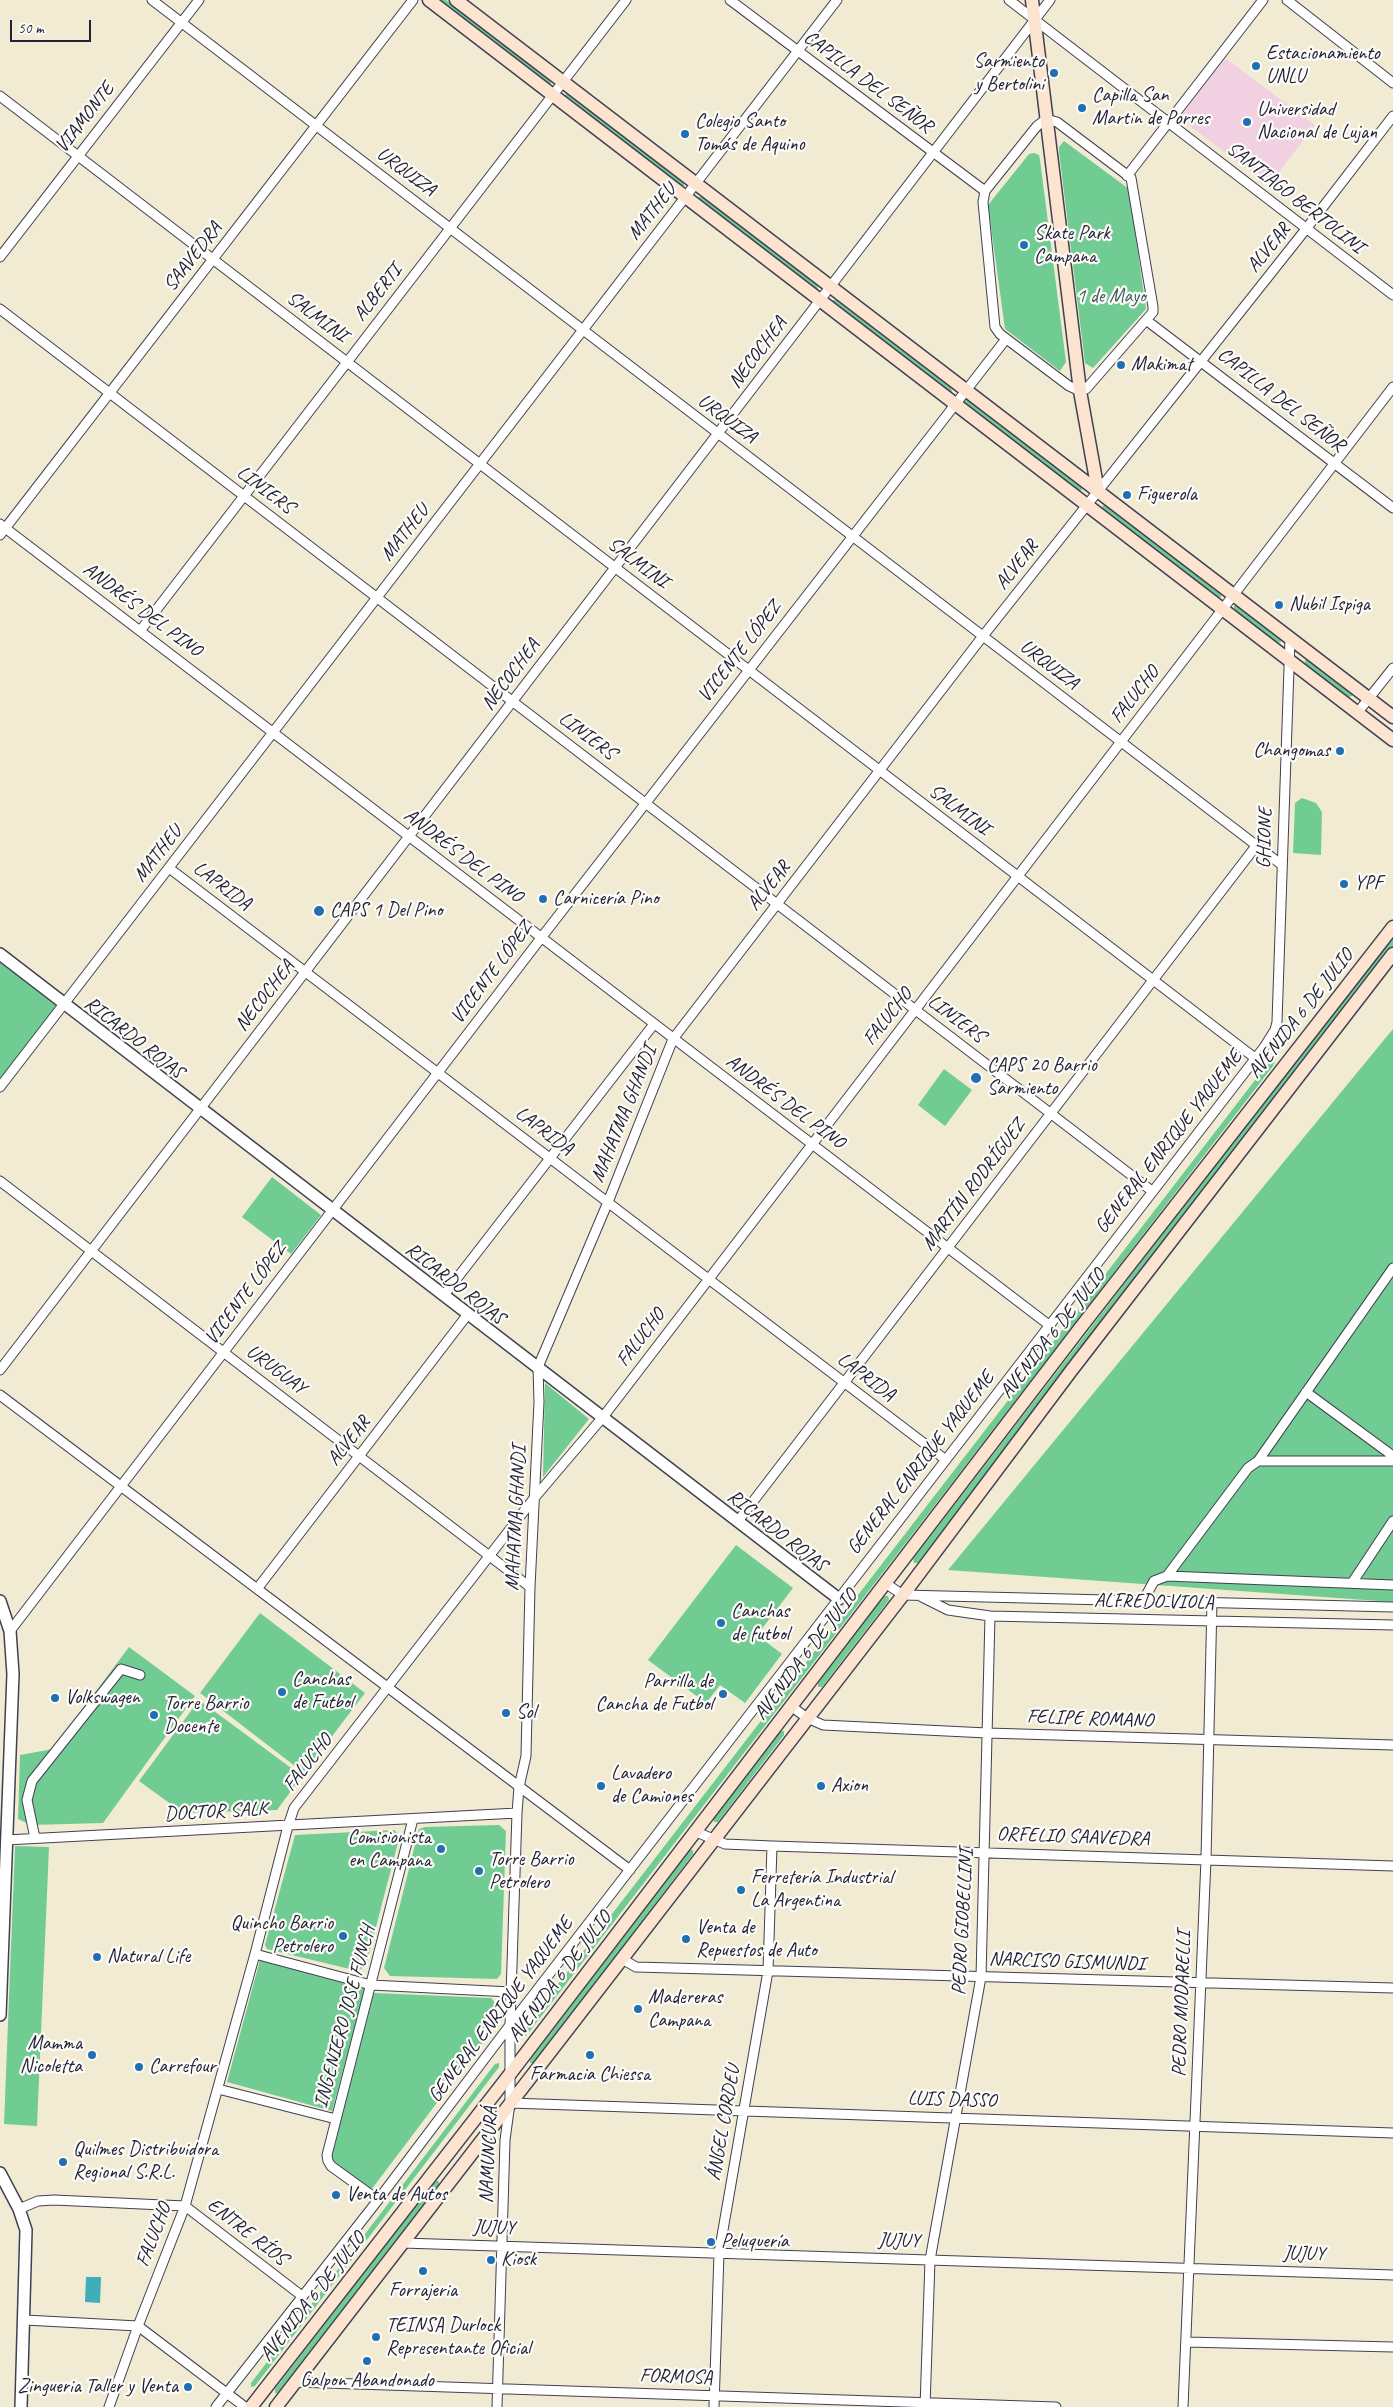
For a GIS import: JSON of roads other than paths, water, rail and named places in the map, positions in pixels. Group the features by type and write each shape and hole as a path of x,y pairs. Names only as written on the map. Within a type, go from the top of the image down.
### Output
{"main road":[{"path":"429,0 1393,740"},
{"path":"456,0 1393,717"},
{"path":"1032,0 1080,391 1098,491"},
{"name":"AVENIDA 6 DE JULIO","path":"251,2407 510,2074 1081,1327 1393,927"},
{"name":"AVENIDA 6 DE JULIO","path":"276,2407 1393,954"}],"street":[{"name":"URQUIZA","path":"152,0 1120,743 1282,865"},
{"name":"VIAMONTE","path":"0,257 198,0"},
{"name":"SAAVEDRA","path":"2,529 413,0"},
{"name":"ALBERTI","path":"140,631 626,0"},
{"name":"CAPILLA DEL SEÑOR","path":"730,0 985,191"},
{"name":"MATHEU","path":"0,1087 837,0"},
{"name":"SANTIAGO BERTOLINI","path":"1009,0 1393,295"},
{"name":"NECOCHEA","path":"0,1370 1050,0"},
{"path":"1127,176 1263,0"},
{"path":"1287,0 1393,83"},
{"name":"SALMINI","path":"0,96 1256,1058"},
{"name":"ALVEAR","path":"673,1039 983,636 1306,229 1393,116"},
{"path":"1046,119 1057,122 1127,176 1132,178 1134,186 1153,312 1086,389 1080,391 1069,386 1006,339 996,327 983,202 985,191 1037,126 1046,119"},
{"name":"LINIERS","path":"0,310 778,903 1152,1191"},
{"name":"CAPILLA DEL SEÑOR","path":"1146,320 1393,508"},
{"name":"VICENTE LÓPEZ","path":"10,1631 541,938 1006,339"},
{"name":"FALUCHO","path":"109,2407 138,2326 185,2206 294,1808 535,1497 602,1418 1393,387"},
{"name":"ANDRÉS DEL PINO","path":"2,529 273,732 1049,1325"},
{"name":"GHIONE","path":"1270,1039 1277,1022 1290,638"},
{"path":"1358,712 1393,668"},
{"name":"MARTÍN RODRÍGUEZ","path":"738,1521 1256,846"},
{"name":"LAPRIDA","path":"169,868 946,1460"},
{"name":"RICARDO ROJAS","path":"0,954 838,1600"},
{"path":"444,1295 654,1024"},
{"name":"MAHATMA GHANDI","path":"510,2025 517,1813 519,1787 526,1756 538,1369 608,1202 673,1039"},
{"name":"GENERAL ENRIQUE YAQUEME","path":"216,2407 378,2200 510,2025 1270,1039"},
{"name":"URUGUAY","path":"0,1181 530,1587"},
{"name":"RICARDO ROJAS","path":"332,1211 444,1295 467,1315"},
{"path":"1167,1576 1248,1468 1258,1461 1393,1268"},
{"name":"ALVEAR","path":"257,1589 467,1315"},
{"path":"1306,1392 1392,1454"},
{"path":"0,1395 630,1870"},
{"name":"RICARDO ROJAS","path":"602,1418 838,1600"},
{"path":"1258,1461 1392,1454"},
{"path":"1352,1583 1393,1521"},
{"path":"1143,1601 1154,1581 1167,1576 1393,1585"},
{"path":"885,1583 902,1595"},
{"name":"ALFREDO VIOLA","path":"902,1595 1393,1607"},
{"name":"ALFREDO VIOLA","path":"917,1596 948,1610 990,1616 1393,1625"},
{"path":"0,1601 10,1631 13,1674 0,2015"},
{"name":"PEDRO MODARELLI","path":"1183,2407 1206,1859 1212,1602"},
{"name":"PEDRO GIOBELLINI","path":"925,2405 930,2260 981,1977 990,1616"},
{"path":"35,1838 27,1800 32,1781 121,1669 140,1675"},
{"name":"FELIPE ROMANO","path":"791,1706 807,1718 823,1725 987,1734 1393,1745"},
{"name":"DOCTOR SALK","path":"6,1840 517,1813"},
{"name":"INGENIERO JOSE FUNCH","path":"378,2200 328,2161 327,2155 413,1819"},
{"name":"ORFELIO SAAVEDRA","path":"694,1832 725,1844 1393,1866"},
{"name":"ÁNGEL CORDEU","path":"714,2407 719,2253 768,1971 772,1846"},
{"path":"255,1954 372,1985 511,1992"},
{"name":"NARCISO GISMUNDI","path":"622,1959 636,1967 1393,1988"},
{"name":"NAMUNCURÁ","path":"497,2407 505,2140 510,2103 510,2025"},
{"path":"218,2089 336,2119"},
{"name":"LUIS DASSO","path":"510,2103 1393,2133"},
{"path":"0,2173 19,2209 26,2230 25,2320 21,2407"},
{"name":"ENTRE RÍOS","path":"19,2209 38,2201 54,2200 185,2206 302,2296"},
{"name":"JUJUY","path":"403,2243 1393,2275"},
{"path":"25,2320 138,2326 245,2407"},
{"path":"1186,2342 1393,2347"},
{"name":"FORMOSA","path":"296,2382 925,2405 1056,2407"}],"water":[{"path":"86,2277 101,2277 100,2303 85,2302"}],"place":[{"name":"Estacionamiento UNLU","path":"1256,66"},
{"name":"Sarmiento y Bertolini","path":"1054,73"},
{"name":"Capilla San Martin de Porres","path":"1082,108"},
{"name":"Universidad Nacional de Lujan","path":"1247,122"},
{"name":"Colegio Santo Tomás de Aquino","path":"685,134"},
{"name":"Skate Park Campana","path":"1024,245"},
{"name":"Makimat","path":"1121,365"},
{"name":"Figuerola","path":"1127,495"},
{"name":"Nubil Ispiga","path":"1279,605"},
{"name":"Changomas","path":"1340,751"},
{"name":"YPF","path":"1344,884"},
{"name":"Carnicería Pino","path":"543,899"},
{"name":"CAPS 1 Del Pino","path":"319,911"},
{"name":"CAPS 20 Barrio Sarmiento","path":"976,1078"},
{"name":"Canchas de futbol","path":"721,1623"},
{"name":"Canchas de Futbol","path":"282,1692"},
{"name":"Parrilla de Cancha de Futbol","path":"723,1694"},
{"name":"Volkswagen","path":"55,1698"},
{"name":"Sol","path":"506,1713"},
{"name":"Torre Barrio Docente","path":"154,1715"},
{"name":"Lavadero de Camiones","path":"601,1786"},
{"name":"Axion","path":"821,1786"},
{"name":"Comisionista en Campana","path":"441,1849"},
{"name":"Torre Barrio Petrolero","path":"479,1871"},
{"name":"Ferretería Industrial La Argentina","path":"741,1890"},
{"name":"Quincho Barrio Petrolero","path":"343,1936"},
{"name":"Venta de Repuestos de Auto","path":"686,1939"},
{"name":"Natural Life","path":"97,1957"},
{"name":"Madereras Campana","path":"638,2009"},
{"name":"Mamma Nicoletta","path":"92,2055"},
{"name":"Farmacia Chiessa","path":"590,2055"},
{"name":"Carrefour","path":"139,2067"},
{"name":"Quilmes Distribuidora Regional S.R.L.","path":"63,2162"},
{"name":"Venta de Autos","path":"336,2195"},
{"name":"Peluquería","path":"711,2242"},
{"name":"Kiosk","path":"491,2260"},
{"name":"Forrajeria","path":"423,2271"},
{"name":"TEINSA Durlock Representante Oficial","path":"376,2337"},
{"name":"Galpon Abandonado","path":"367,2361"},
{"name":"Zingueria Taller y Venta","path":"188,2387"}],"park label":[{"name":"1 de Mayo","path":"1111,297"}]}
